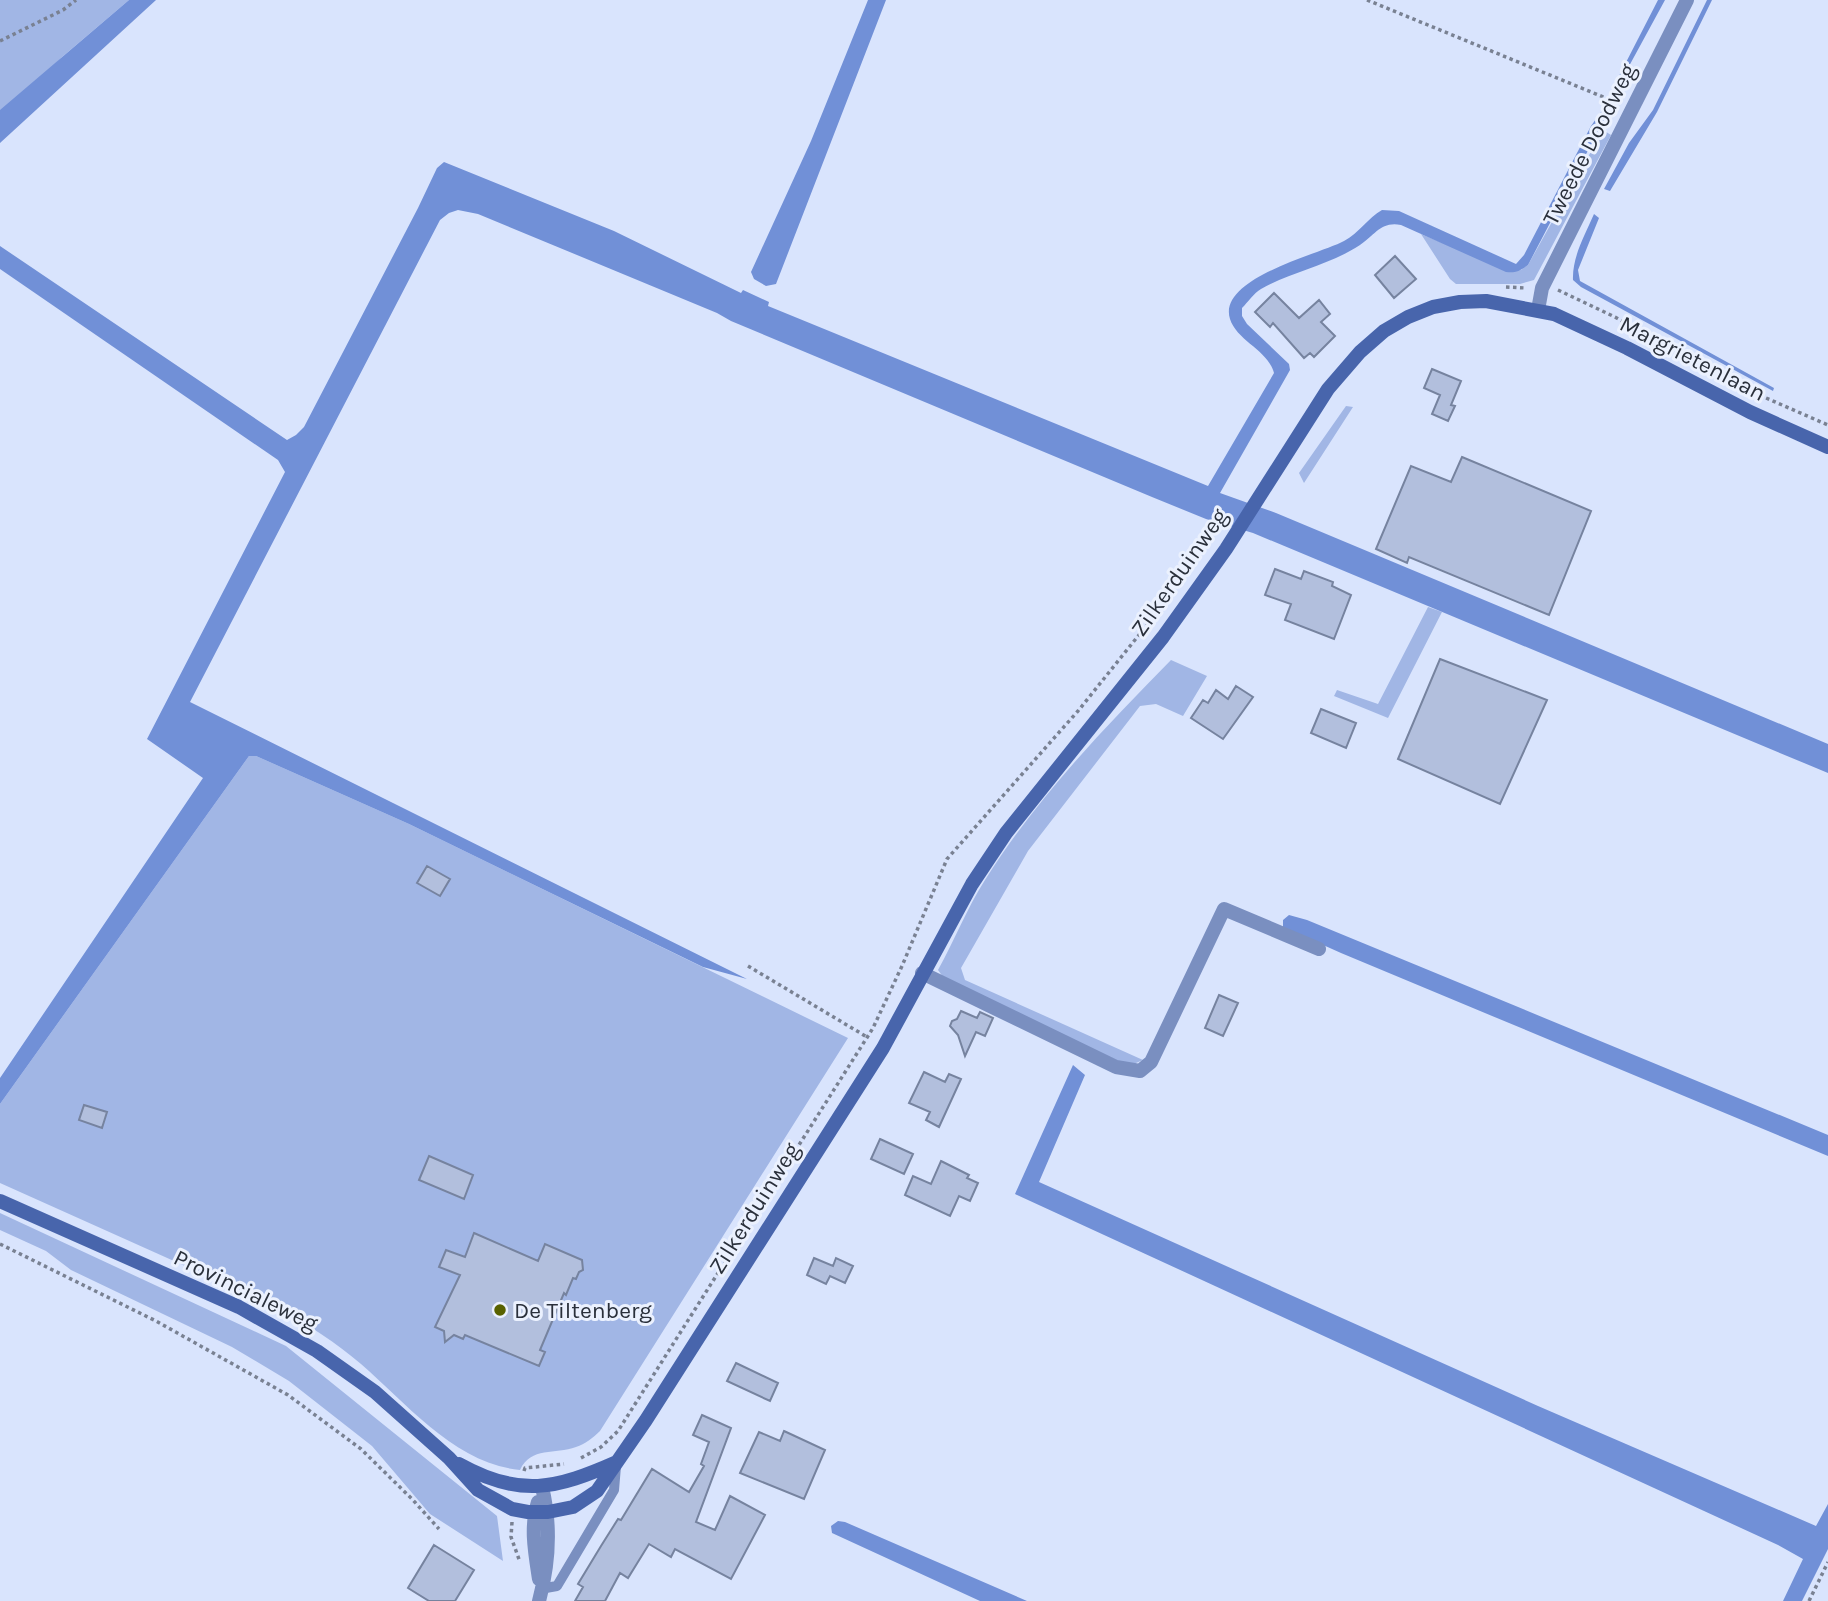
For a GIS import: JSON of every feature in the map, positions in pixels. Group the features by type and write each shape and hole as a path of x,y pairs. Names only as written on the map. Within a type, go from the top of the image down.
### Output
{"main road":[{"name":"Zilkerduinweg","path":"541,1512 573,1507 597,1491 646,1420 883,1048 972,884 1006,833 1163,637 1236,533 1328,389 1360,352 1384,331 1433,307 1486,301 1538,310"},
{"name":"Margrietenlaan","path":"1538,310 1553,314 1627,348 1750,412 1828,447"},
{"name":"Provincialeweg","path":"0,1200 280,1328 375,1392 449,1458 478,1490 513,1509 541,1512"},
{"name":"Provincialeweg","path":"449,1458 468,1469 504,1482 542,1487"},
{"path":"542,1487 565,1483 617,1462"}],"street":[{"name":"Tweede Doodweg","path":"1538,310 1542,288 1687,0"},
{"path":"922,973 1116,1067 1140,1071 1151,1062 1224,909 1319,949"},
{"name":"Zilkerduinweg","path":"540,1595 548,1546 541,1512 542,1487"}],"lane":[{"name":"Zilkerduinweg","path":"540,1595 557,1586 614,1490 617,1462"}],"path":[{"path":"0,41 63,10 76,0"},
{"path":"1367,0 1632,109"},
{"name":"Margrietenlaan","path":"1542,288 1558,290 1615,317 1727,381 1828,425"},
{"path":"748,966 883,1048"},
{"path":"0,1244 156,1321 288,1395 361,1449 439,1529"},
{"path":"576,1460 601,1447 626,1418"},
{"path":"561,1465 568,1462"},
{"path":"1809,1601 1828,1562"}],"shaded area":[{"path":"0,0 129,0 62,57 0,120"},
{"path":"129,0 156,0 0,143 0,110"},
{"path":"868,0 886,0 776,284 766,286 754,279 751,272 811,141"},
{"path":"1658,0 1665,0 1616,90 1614,88 1619,76"},
{"path":"1707,0 1712,0 1657,112 1610,191 1604,189 1629,143 1653,110"},
{"path":"1603,109 1607,111 1605,118 1528,265 1520,270 1506,272 1394,224 1383,227 1348,252 1273,283 1253,295 1242,308 1242,316 1289,364 1290,370 1220,493 1276,513 1828,744 1828,773 1253,533 1206,519 1152,497 478,214 458,210 440,220 190,702 747,979 703,967 409,824 256,756 249,756 0,1104 0,1078 203,778 147,739 285,472 278,460 0,269 0,246 287,440 304,427 437,168 444,162 614,231 741,293 743,290 769,302 768,306 1208,486 1274,373 1266,358 1239,333 1230,319 1230,304 1239,291 1273,270 1344,241 1382,210 1399,211 1516,264 1524,255 1591,126"},
{"path":"1603,130 1611,135 1534,280 1520,284 1456,284 1450,279 1421,234 1510,271 1521,270 1528,265"},
{"path":"1594,214 1599,218 1578,270 1580,281 1774,388 1773,391 1581,287 1573,280 1577,255"},
{"path":"1346,406 1353,407 1304,483 1299,473"},
{"path":"1428,607 1442,612 1388,718 1334,696 1337,690 1378,704"},
{"path":"1171,660 1207,676 1183,716 1156,704 1140,706 1028,851 961,968 965,980 1143,1060 1129,1066 946,981 938,970 978,891 1026,821 1096,738"},
{"path":"249,756 256,756 409,824 848,1038 600,1431 583,1444 537,1454 530,1457 520,1470 475,1457 434,1430 342,1349 281,1309 0,1183 0,1104"},
{"path":"1289,915 1307,920 1828,1135 1828,1156 1341,953 1283,927 1283,920"},
{"path":"1073,1065 1085,1075 1039,1182 1538,1406 1816,1526 1828,1504 1828,1549 1802,1601 1783,1601 1803,1559 1778,1545 1015,1194"},
{"path":"0,1213 286,1346 497,1516 503,1561 430,1514 372,1446 289,1381 232,1347 71,1270 46,1251 0,1230"},
{"path":"838,1521 1027,1601 980,1601 832,1533 831,1526"}],"building":[{"path":"1395,256 1416,279 1394,298 1375,275"},
{"path":"1274,293 1299,318 1319,300 1330,314 1321,322 1335,336 1314,357 1310,353 1304,358 1273,323 1270,327 1255,312"},
{"path":"1432,369 1461,381 1448,421 1432,414 1440,395 1424,388"},
{"path":"1462,457 1591,511 1549,615 1409,557 1407,563 1376,549 1411,466 1451,482"},
{"path":"1275,569 1301,579 1304,571 1333,582 1332,586 1351,595 1334,639 1285,620 1291,604 1265,595"},
{"path":"1440,659 1547,700 1500,804 1398,759"},
{"path":"1236,686 1253,697 1223,739 1191,718 1203,700 1208,703 1216,690 1228,699"},
{"path":"1321,709 1356,723 1346,748 1311,733"},
{"path":"427,866 450,879 440,896 417,883"},
{"path":"1219,995 1238,1003 1223,1036 1205,1028"},
{"path":"961,1011 977,1018 980,1012 993,1018 985,1036 976,1032 965,1056 958,1035 950,1026"},
{"path":"924,1072 945,1082 949,1074 961,1079 939,1127 926,1120 930,1112 909,1103"},
{"path":"84,1105 107,1112 102,1128 79,1120"},
{"path":"880,1139 913,1154 904,1174 871,1159"},
{"path":"429,1156 473,1175 464,1199 419,1180"},
{"path":"941,1161 969,1175 967,1178 978,1183 970,1201 959,1196 950,1216 905,1195 913,1176 931,1184"},
{"name":"De Tiltenberg","path":"474,1233 538,1261 545,1244 582,1260 583,1270 576,1279 573,1278 566,1295 564,1293 540,1350 545,1352 539,1366 465,1335 463,1339 454,1335 445,1342 444,1331 435,1327 460,1275 439,1267 446,1250 465,1257"},
{"path":"814,1258 833,1266 836,1258 853,1266 845,1283 830,1276 826,1284 807,1275"},
{"path":"736,1363 778,1383 770,1401 727,1381"},
{"path":"702,1415 731,1428 696,1522 715,1530 730,1496 765,1515 731,1579 675,1549 671,1557 649,1544 628,1578 620,1573 605,1601 575,1601 583,1587 578,1584 652,1469 689,1492 704,1466 701,1464 709,1442 693,1435"},
{"path":"784,1431 825,1450 804,1499 740,1473 759,1432 780,1441"},
{"path":"434,1545 474,1570 455,1601 429,1601 408,1588"}],"place":[{"name":"De Tiltenberg","path":"500,1310"}]}
